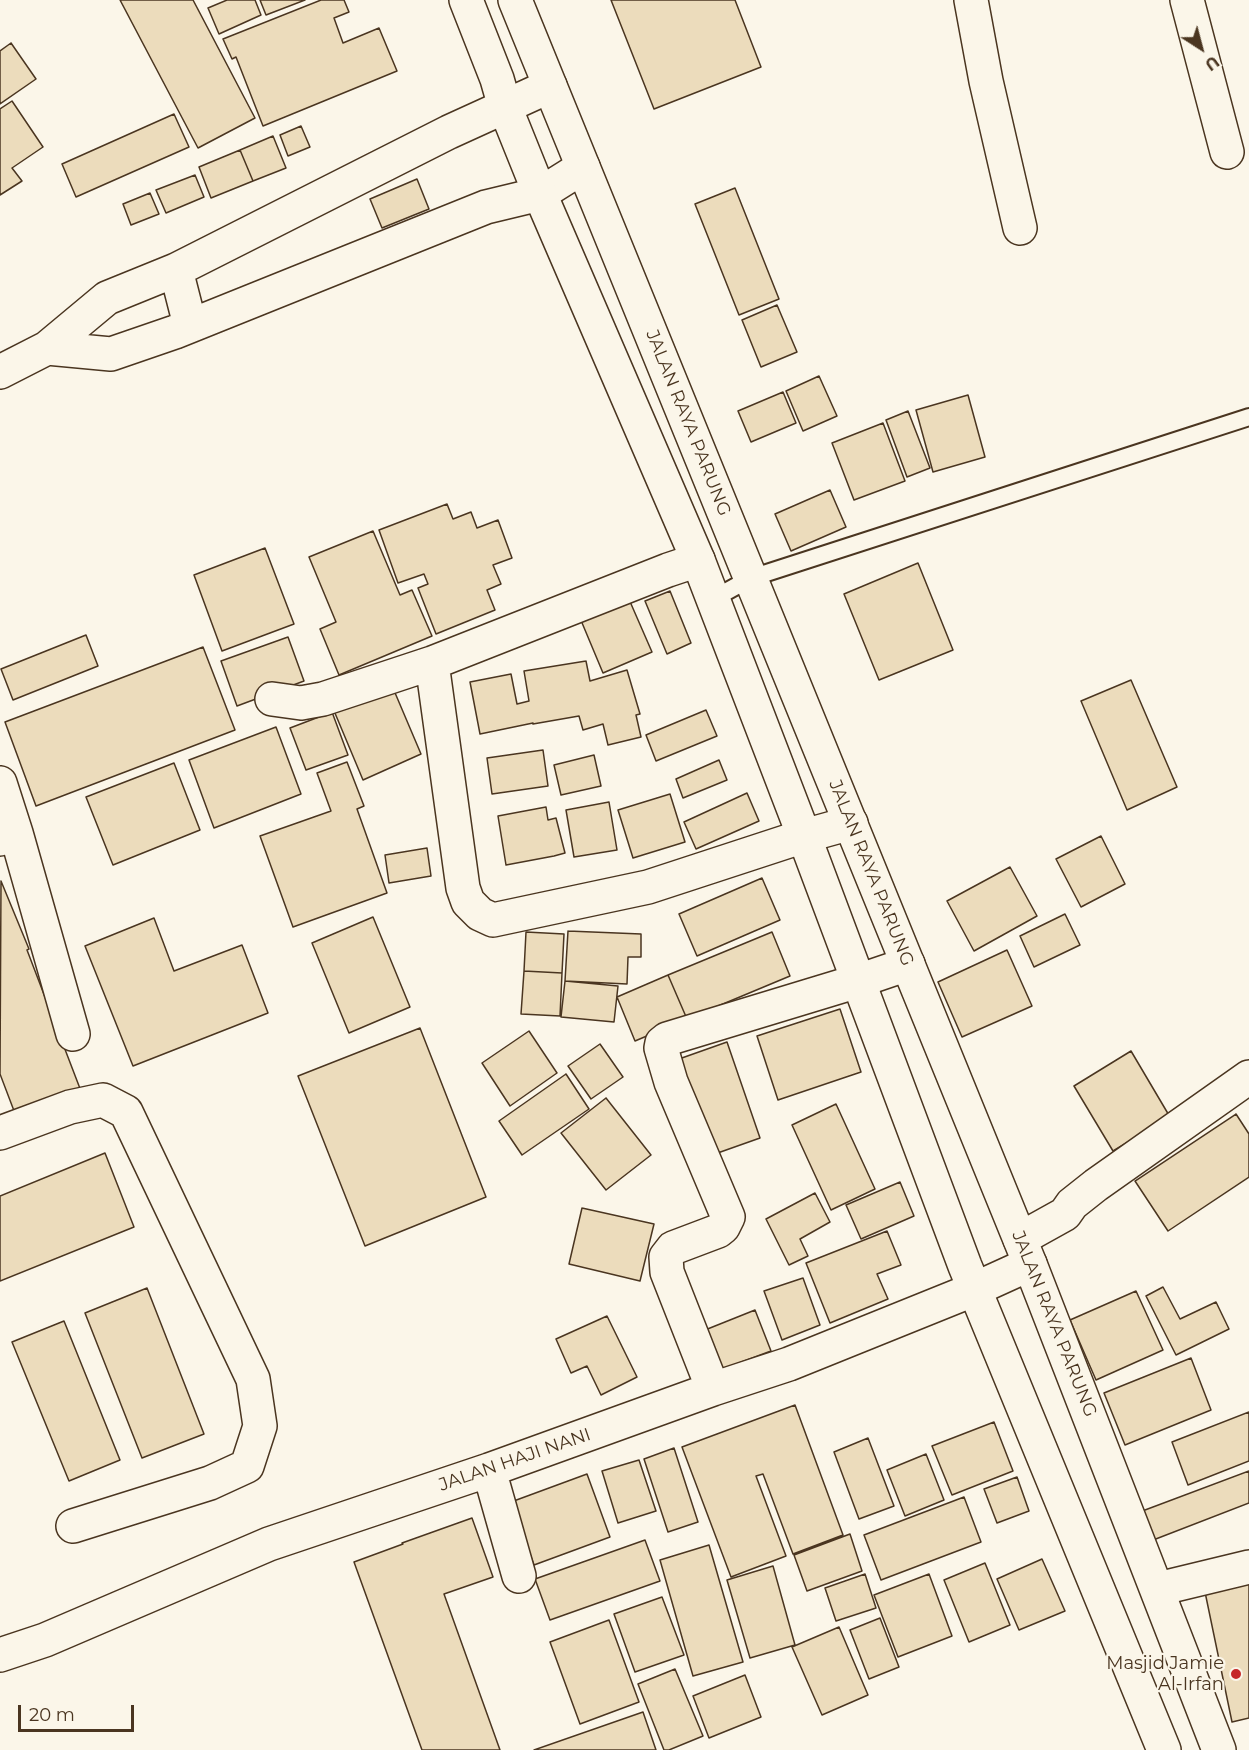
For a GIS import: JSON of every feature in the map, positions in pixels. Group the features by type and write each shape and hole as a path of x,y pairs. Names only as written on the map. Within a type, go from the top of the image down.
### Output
{"main road":[{"path":"466,0 540,194 698,560 975,1289 1164,1750"},
{"name":"JALAN RAYA PARUNG","path":"515,0 1025,1252 1158,1588 1219,1750"},
{"path":"971,0 986,81 1020,228"},
{"path":"1187,0 1227,152"},
{"path":"0,372 47,348 107,298 176,270 448,132 550,86"},
{"path":"47,348 111,354 190,325 486,207 540,194 583,167"},
{"path":"176,270 190,325"},
{"path":"272,699 301,703 323,699 432,663 698,560"},
{"path":"432,663 463,888 468,902 480,914 493,920 648,887 850,823"},
{"path":"0,783 8,836 74,1034"},
{"path":"713,1389 667,1272 666,1257 673,1248 718,1231 728,1217 671,1082 661,1048 662,1043 667,1039 908,964"},
{"name":"JALAN HAJI NANI","path":"0,1655 45,1640 269,1544 489,1470 789,1364 975,1289 1025,1252 1065,1214 1072,1204 1096,1185 1249,1077"},
{"path":"0,1133 70,1107 104,1100 126,1112 253,1379 260,1426 247,1466 210,1483 73,1526"},
{"path":"489,1470 519,1576"},
{"path":"1158,1588 1249,1567"}],"lane":[{"path":"713,599 752,578 1249,417"}],"building":[{"path":"120,0 193,0 255,118 198,148"},
{"path":"227,0 255,0 261,15 219,34 208,8"},
{"path":"260,0 305,0 266,15"},
{"path":"321,0 344,0 349,12 334,18 343,43 379,28 397,71 263,126 236,57 232,59 223,39"},
{"path":"611,0 735,0 761,67 654,109"},
{"path":"11,43 36,79 0,104 0,51"},
{"path":"12,101 43,147 12,168 22,181 0,195 0,109"},
{"path":"174,114 189,147 76,197 62,164"},
{"path":"301,126 310,147 288,156 280,135"},
{"path":"273,136 286,168 253,181 240,150"},
{"path":"240,150 253,181 211,198 199,167"},
{"path":"195,175 204,197 166,213 156,190"},
{"path":"417,179 429,209 382,228 370,199"},
{"path":"735,188 779,299 739,315 695,204"},
{"path":"150,193 159,214 131,225 123,204"},
{"path":"777,305 797,352 761,367 742,320"},
{"path":"819,376 837,416 803,431 786,391"},
{"path":"783,392 796,423 751,442 738,411"},
{"path":"968,395 985,457 933,472 916,410"},
{"path":"908,411 930,468 907,477 886,420"},
{"path":"883,423 905,481 854,500 832,443"},
{"path":"830,490 846,527 791,551 775,514"},
{"path":"447,504 453,519 471,512 477,528 498,520 512,558 493,565 501,584 487,590 495,610 436,634 418,588 428,584 424,574 398,583 379,530"},
{"path":"373,531 400,595 412,590 432,636 339,675 320,629 336,622 309,557"},
{"path":"265,548 294,624 222,651 194,575"},
{"path":"918,563 953,650 879,680 844,594"},
{"path":"670,591 691,643 667,654 645,601"},
{"path":"628,597 652,652 603,673 580,618"},
{"path":"86,635 98,666 13,700 1,669"},
{"path":"288,637 304,681 237,706 221,661"},
{"path":"203,647 235,730 36,806 5,722"},
{"path":"586,661 590,681 627,670 640,714 636,715 641,737 608,745 603,724 583,730 579,716 480,734 470,682 511,674 517,704 529,701 524,671"},
{"path":"1131,680 1177,787 1127,810 1081,701"},
{"path":"390,681 421,754 363,780 332,706"},
{"path":"706,710 717,736 656,761 646,735"},
{"path":"332,712 348,755 306,770 290,728"},
{"path":"276,727 301,794 214,828 189,760"},
{"path":"543,750 548,786 492,794 487,758"},
{"path":"594,755 601,786 561,795 554,765"},
{"path":"719,760 727,780 683,798 676,779"},
{"path":"347,762 364,806 357,809 387,893 293,927 260,836 331,811 317,773"},
{"path":"174,763 200,830 113,865 86,797"},
{"path":"747,793 759,821 696,849 684,822"},
{"path":"670,794 685,842 633,858 618,810"},
{"path":"609,802 617,850 574,857 566,810"},
{"path":"546,807 548,820 556,818 565,853 506,865 498,816"},
{"path":"1101,836 1125,884 1081,907 1056,859"},
{"path":"427,848 431,876 389,883 385,855"},
{"path":"1010,867 1037,916 974,951 947,901"},
{"path":"762,878 780,920 697,956 679,914"},
{"path":"1,881 29,949 27,950 84,1099 19,1124 0,1074"},
{"path":"1065,914 1080,945 1034,967 1020,936"},
{"path":"373,917 410,1007 349,1033 312,943"},
{"path":"154,918 174,971 242,945 268,1013 133,1066 85,946"},
{"path":"568,931 641,934 641,957 628,957 627,984 565,981"},
{"path":"526,932 564,934 562,973 524,971"},
{"path":"772,932 790,976 687,1019 668,975"},
{"path":"1007,950 1032,1006 962,1037 938,982"},
{"path":"524,971 562,973 560,1016 521,1014"},
{"path":"668,975 687,1019 635,1041 617,997"},
{"path":"565,981 618,986 614,1022 561,1017"},
{"path":"840,1009 861,1072 778,1100 757,1036"},
{"path":"420,1028 486,1197 365,1246 298,1076"},
{"path":"529,1031 557,1073 510,1106 482,1063"},
{"path":"727,1042 760,1138 712,1155 679,1059"},
{"path":"600,1044 623,1077 591,1099 568,1066"},
{"path":"1131,1051 1170,1117 1113,1151 1074,1086"},
{"path":"566,1074 589,1109 522,1155 499,1121"},
{"path":"606,1098 651,1155 606,1190 561,1133"},
{"path":"836,1104 875,1189 831,1210 792,1125"},
{"path":"1236,1114 1249,1134 1249,1177 1168,1231 1135,1181"},
{"path":"105,1153 134,1227 0,1281 0,1196"},
{"path":"900,1182 914,1216 861,1239 846,1205"},
{"path":"815,1193 830,1222 800,1239 808,1256 789,1265 766,1219"},
{"path":"582,1208 654,1224 640,1281 569,1264"},
{"path":"887,1231 901,1265 877,1274 888,1299 830,1323 806,1263"},
{"path":"803,1278 820,1325 782,1340 764,1291"},
{"path":"1163,1287 1180,1319 1216,1302 1229,1329 1176,1355 1146,1296"},
{"path":"147,1288 204,1434 142,1458 85,1313"},
{"path":"1136,1291 1163,1350 1096,1380 1070,1320"},
{"path":"755,1310 771,1351 720,1370 705,1330"},
{"path":"607,1316 637,1377 601,1395 587,1366 571,1373 556,1339"},
{"path":"64,1321 120,1460 69,1481 12,1342"},
{"path":"1191,1358 1211,1410 1125,1445 1104,1393"},
{"path":"795,1405 843,1535 793,1554 763,1474 756,1476 786,1556 731,1577 682,1447"},
{"path":"1249,1412 1249,1461 1188,1485 1172,1442"},
{"path":"994,1422 1013,1471 952,1495 932,1446"},
{"path":"868,1438 894,1506 859,1519 834,1452"},
{"path":"674,1448 698,1522 668,1532 644,1459"},
{"path":"926,1454 944,1500 905,1516 887,1470"},
{"path":"639,1460 656,1511 618,1523 602,1471"},
{"path":"1249,1471 1249,1503 1148,1542 1137,1513"},
{"path":"587,1474 610,1537 534,1565 511,1502"},
{"path":"1017,1477 1029,1511 997,1523 984,1489"},
{"path":"964,1497 981,1542 881,1580 864,1535"},
{"path":"472,1518 493,1577 444,1594 500,1750 422,1750 354,1562"},
{"path":"850,1534 862,1571 807,1591 794,1555"},
{"path":"645,1540 660,1581 550,1620 535,1579"},
{"path":"709,1545 743,1662 693,1676 660,1560"},
{"path":"1042,1559 1065,1611 1019,1630 997,1579"},
{"path":"985,1563 1010,1625 969,1642 944,1580"},
{"path":"773,1566 795,1645 750,1658 727,1580"},
{"path":"865,1574 876,1608 836,1621 825,1588"},
{"path":"929,1574 952,1636 898,1657 874,1595"},
{"name":"Masjid Jamie Al-Irfan","path":"1249,1583 1249,1718 1232,1722 1205,1592"},
{"path":"662,1597 684,1655 635,1672 614,1614"},
{"path":"880,1618 899,1667 869,1679 850,1630"},
{"path":"609,1620 639,1702 580,1724 550,1642"},
{"path":"839,1627 868,1695 822,1715 792,1647"},
{"path":"675,1669 703,1736 664,1750 638,1684"},
{"path":"745,1675 761,1717 709,1738 693,1696"},
{"path":"643,1712 656,1750 534,1750"}],"place":[{"name":"Masjid Jamie Al-Irfan","path":"1236,1674"}]}
